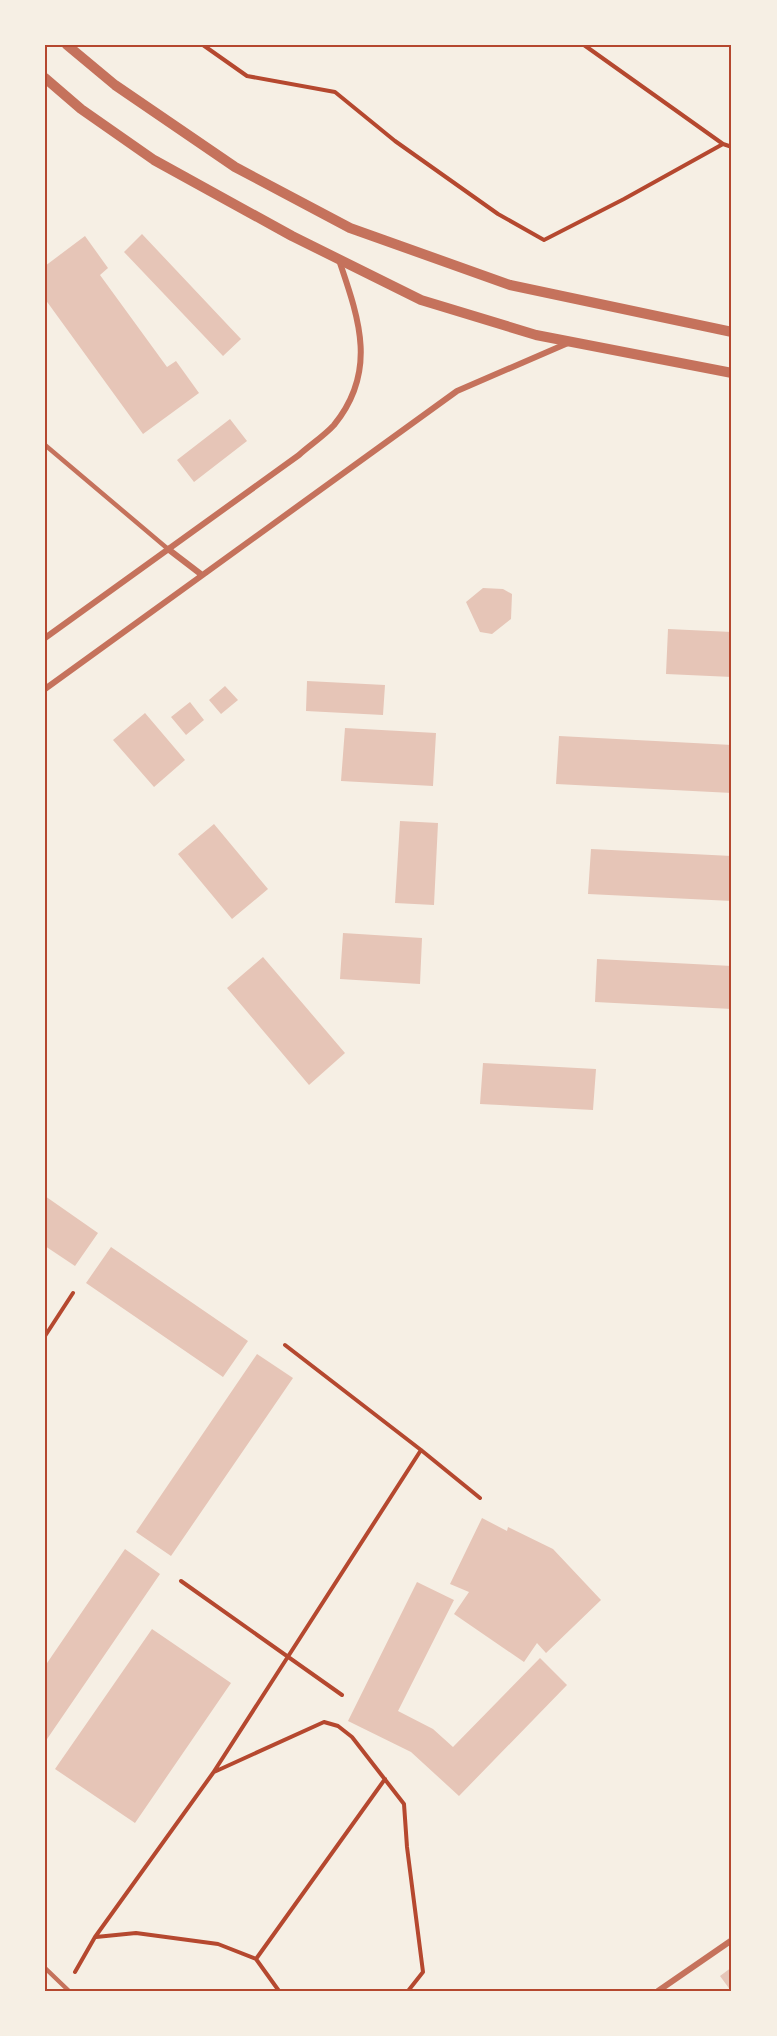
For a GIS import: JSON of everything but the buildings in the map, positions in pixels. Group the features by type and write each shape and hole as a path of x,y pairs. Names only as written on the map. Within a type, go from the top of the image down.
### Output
{"street":[{"path":"67,45 115,85 235,167 350,228 510,285 732,332"},
{"path":"45,78 81,109 154,160 291,236 421,300 536,335 732,373"},
{"path":"45,638 299,455 333,427 351,399 360,368 361,335 354,303 339,260"},
{"path":"45,689 457,391 571,342"},
{"path":"168,549 202,575"},
{"path":"658,1991 732,1940"}],"lane":[{"path":"45,445 168,549"},
{"path":"45,1968 68,1990"}],"path":[{"path":"203,45 247,76 335,92 395,141 488,208 544,240 723,144"},
{"path":"584,45 723,144 732,147"},
{"path":"45,1336 73,1293"},
{"path":"285,1345 480,1498"},
{"path":"68,1990 95,1937 213,1773 421,1450"},
{"path":"181,1581 342,1695"},
{"path":"213,1773 324,1722 338,1726 352,1737 404,1804 406,1847 423,1972 408,1991"},
{"path":"256,1959 385,1779"},
{"path":"95,1937 136,1933 218,1944 256,1959 279,1991"}]}
